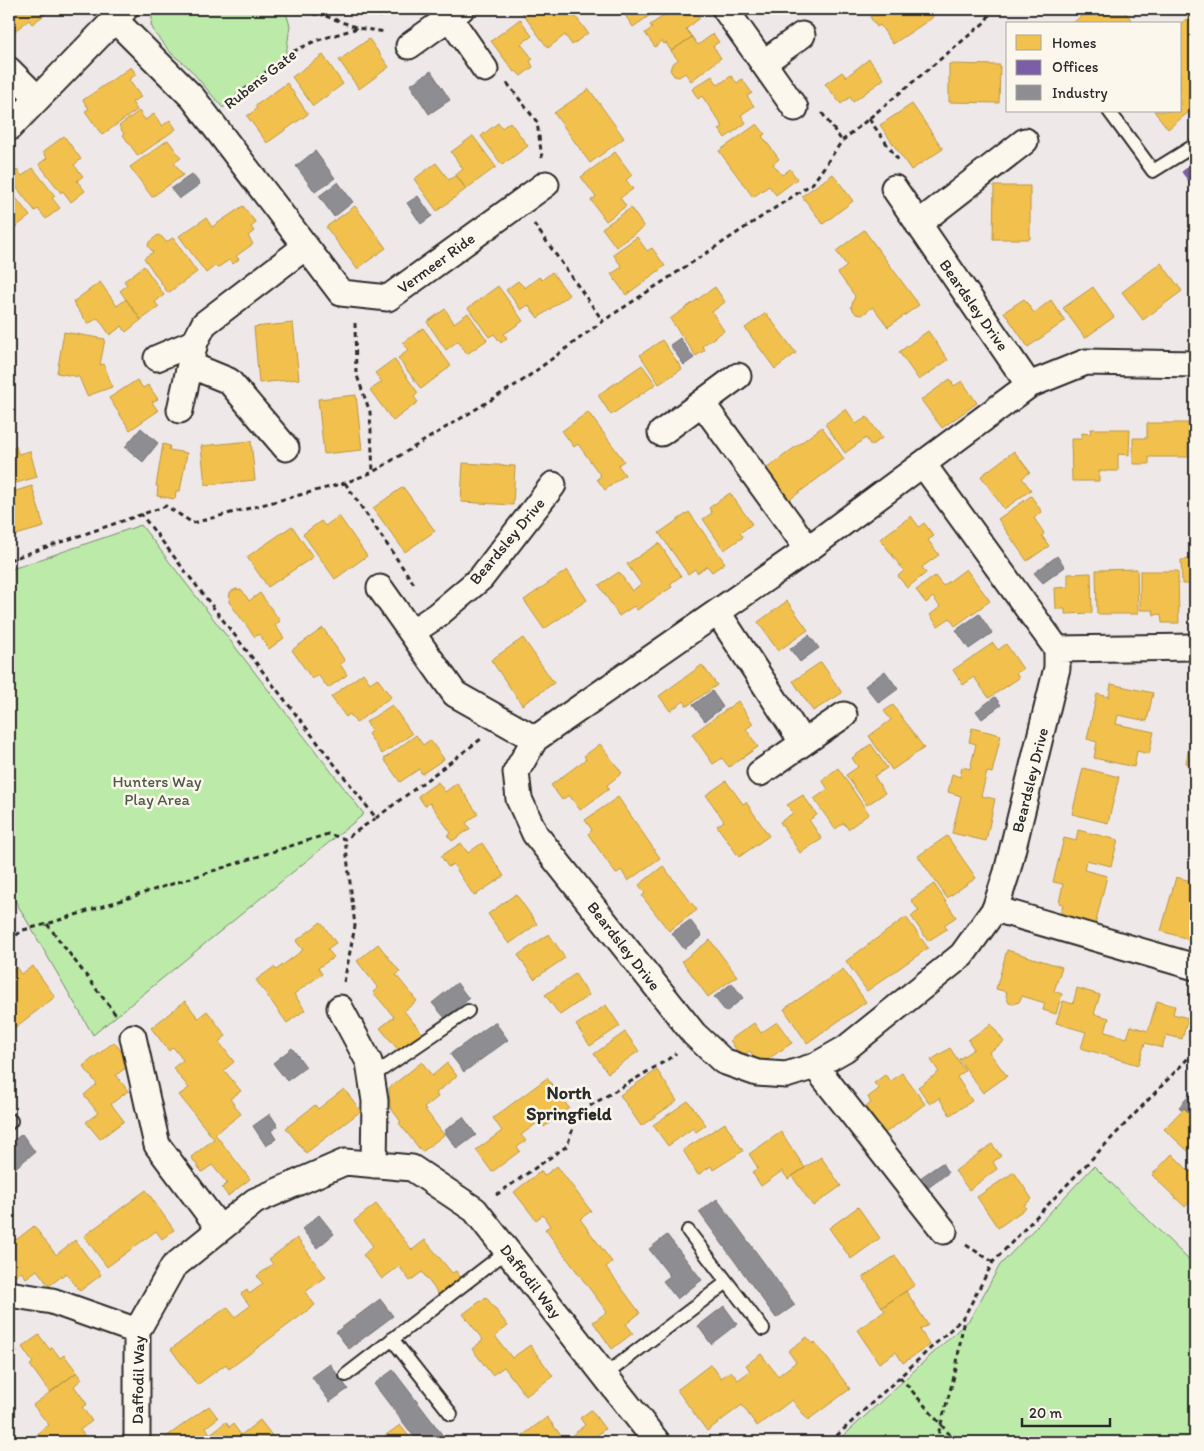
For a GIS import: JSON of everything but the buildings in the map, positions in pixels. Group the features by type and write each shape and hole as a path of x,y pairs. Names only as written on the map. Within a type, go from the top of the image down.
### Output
{"street":[{"path":"725,9 795,108"},
{"path":"409,46 455,13 485,69"},
{"path":"9,128 120,14"},
{"name":"Vermeer Ride","path":"120,14 194,98 209,121 341,293 388,298 546,184"},
{"path":"763,63 802,35"},
{"path":"9,70 37,98"},
{"path":"918,224 1025,141"},
{"name":"Beardsley Drive","path":"894,188 1029,385"},
{"path":"180,410 192,354 204,324 305,247"},
{"path":"157,358 192,354 229,381 286,448"},
{"name":"Beardsley Drive","path":"1057,649 1057,668 1007,872 995,909 962,955 845,1049 815,1066 786,1075 757,1073 723,1061 694,1034 535,834 519,799 516,772 535,739 808,549 1029,385 1086,362 1195,364"},
{"path":"661,433 738,376"},
{"path":"702,403 808,549"},
{"path":"923,464 1057,649 1195,647"},
{"name":"Beardsley Drive","path":"412,632 436,616 481,578 553,485"},
{"path":"380,588 455,694 535,739"},
{"path":"718,613 802,743"},
{"path":"760,773 844,715"},
{"path":"995,909 1195,968"},
{"path":"340,1008 369,1062 374,1101 374,1164"},
{"path":"133,1037 157,1145 220,1229"},
{"path":"815,1066 944,1231"},
{"name":"Daffodil Way","path":"137,1442 137,1331 173,1267 255,1201 345,1162 412,1168 475,1210 657,1442"},
{"path":"9,1294 52,1301 137,1331"}],"lane":[{"path":"1110,112 1153,171 1195,145"},
{"path":"371,1077 468,1011"},
{"path":"688,1231 763,1329"},
{"path":"346,1374 507,1250"},
{"path":"606,1375 727,1282"},
{"path":"392,1339 451,1414"}],"path":[{"path":"286,11 323,14 322,9"},
{"path":"9,560 166,506 193,523 345,483 373,472 522,380 603,321 813,183 842,141 985,22 993,9"},
{"name":"Rubens Gate","path":"209,121 286,55 315,40 358,28 323,14"},
{"path":"485,69 497,70 537,122 546,184"},
{"path":"869,119 904,168 894,188"},
{"path":"519,203 603,321"},
{"path":"354,295 356,373 370,412 373,472"},
{"path":"345,483 436,616"},
{"path":"141,514 376,818"},
{"path":"345,839 504,722"},
{"path":"9,941 23,930 328,834 345,839"},
{"path":"340,1008 355,926 345,839"},
{"path":"47,924 133,1037"},
{"path":"475,1210 567,1146 578,1113 672,1057 694,1034"},
{"path":"830,1442 964,1317 993,1262 1195,1051"},
{"path":"936,1442 942,1426 956,1369 964,1317"},
{"path":"900,1377 956,1442"}],"green space":[{"path":"153,9 285,9 290,26 286,55 223,108 188,67 172,54 156,35 151,25"},
{"name":"Hunters Way Play Area","path":"141,525 364,814 93,1035 9,890 9,570"},
{"path":"1094,1166 1195,1266 1195,1442 837,1442 970,1319 1000,1265"}],"district":[{"name":"North Springfield","path":"569,1103"}]}
